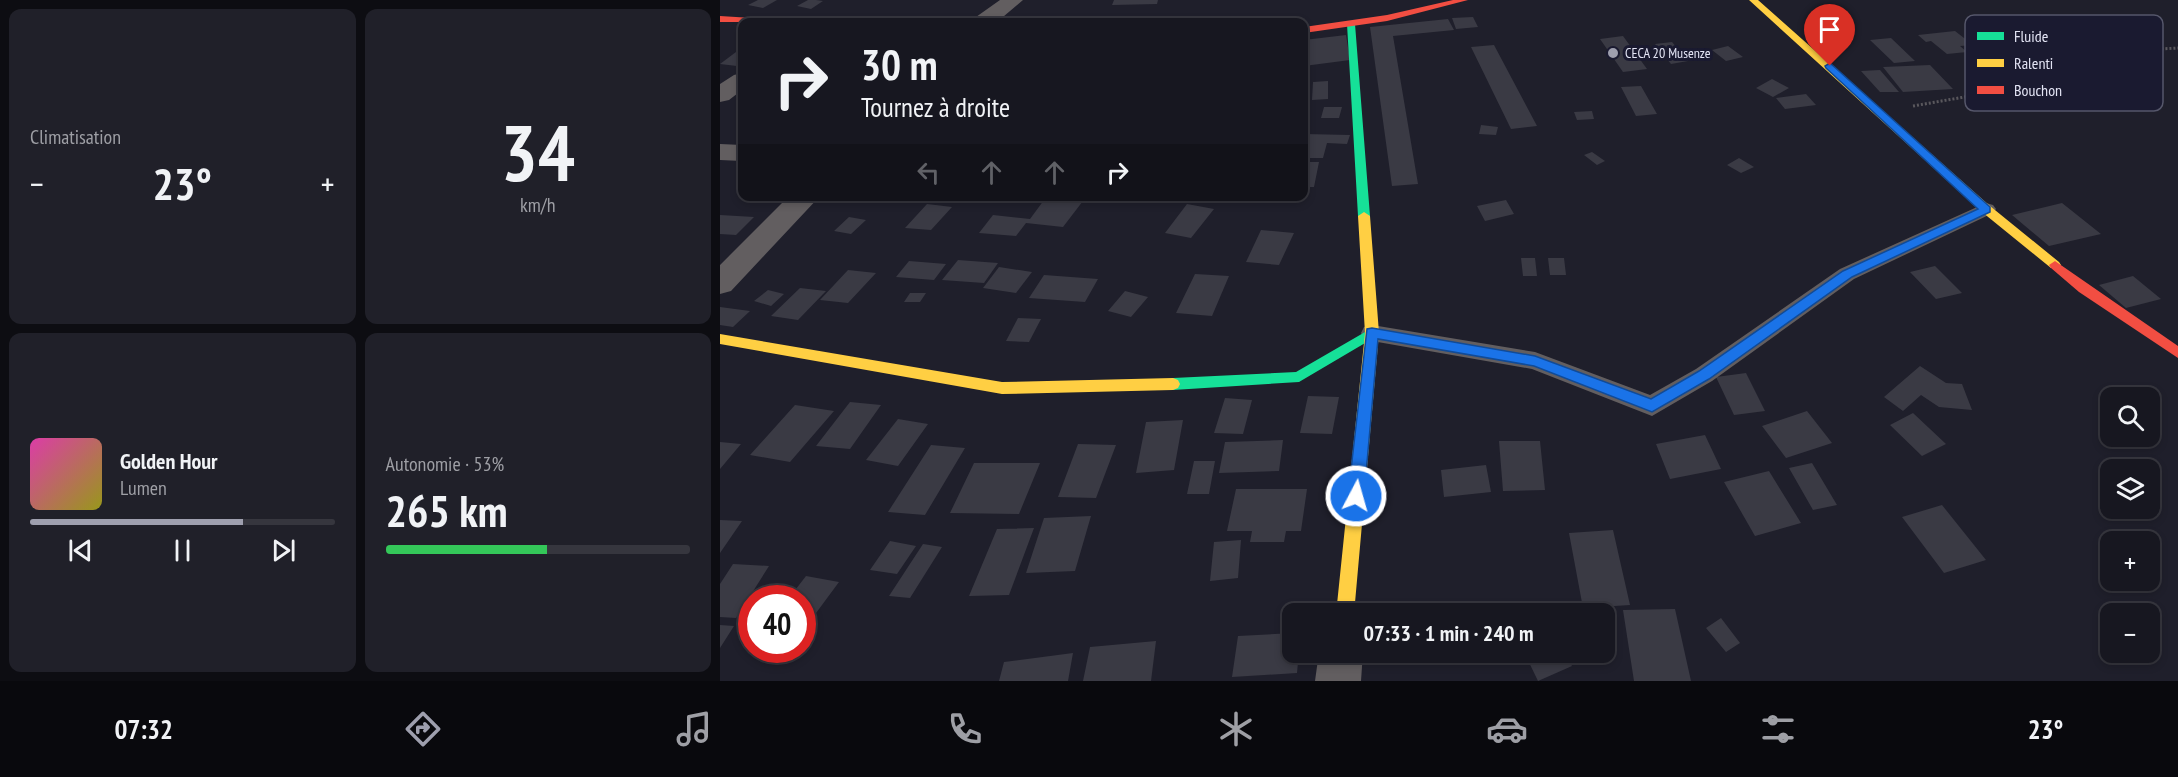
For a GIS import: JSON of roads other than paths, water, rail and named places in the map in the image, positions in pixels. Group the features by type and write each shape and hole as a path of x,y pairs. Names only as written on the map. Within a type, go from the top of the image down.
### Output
{"street":[{"path":"989,18 1013,0"},
{"path":"1308,29 1387,18 1464,0"},
{"path":"1753,0 1880,112 1986,210 2084,289 2178,353"},
{"path":"720,19 738,20"},
{"path":"1346,603 1372,333 1351,24"},
{"path":"720,96 738,83"},
{"path":"720,152 738,153"},
{"path":"720,283 801,201"},
{"path":"720,339 1002,388 1198,383 1299,377 1372,333"},
{"path":"1338,681 1340,663"}],"lane":[{"path":"1372,333 1535,361 1652,406 1704,375 1847,274 1986,210"}],"place":[{"name":"CECA 20 Musenze","path":"1613,53"}]}
